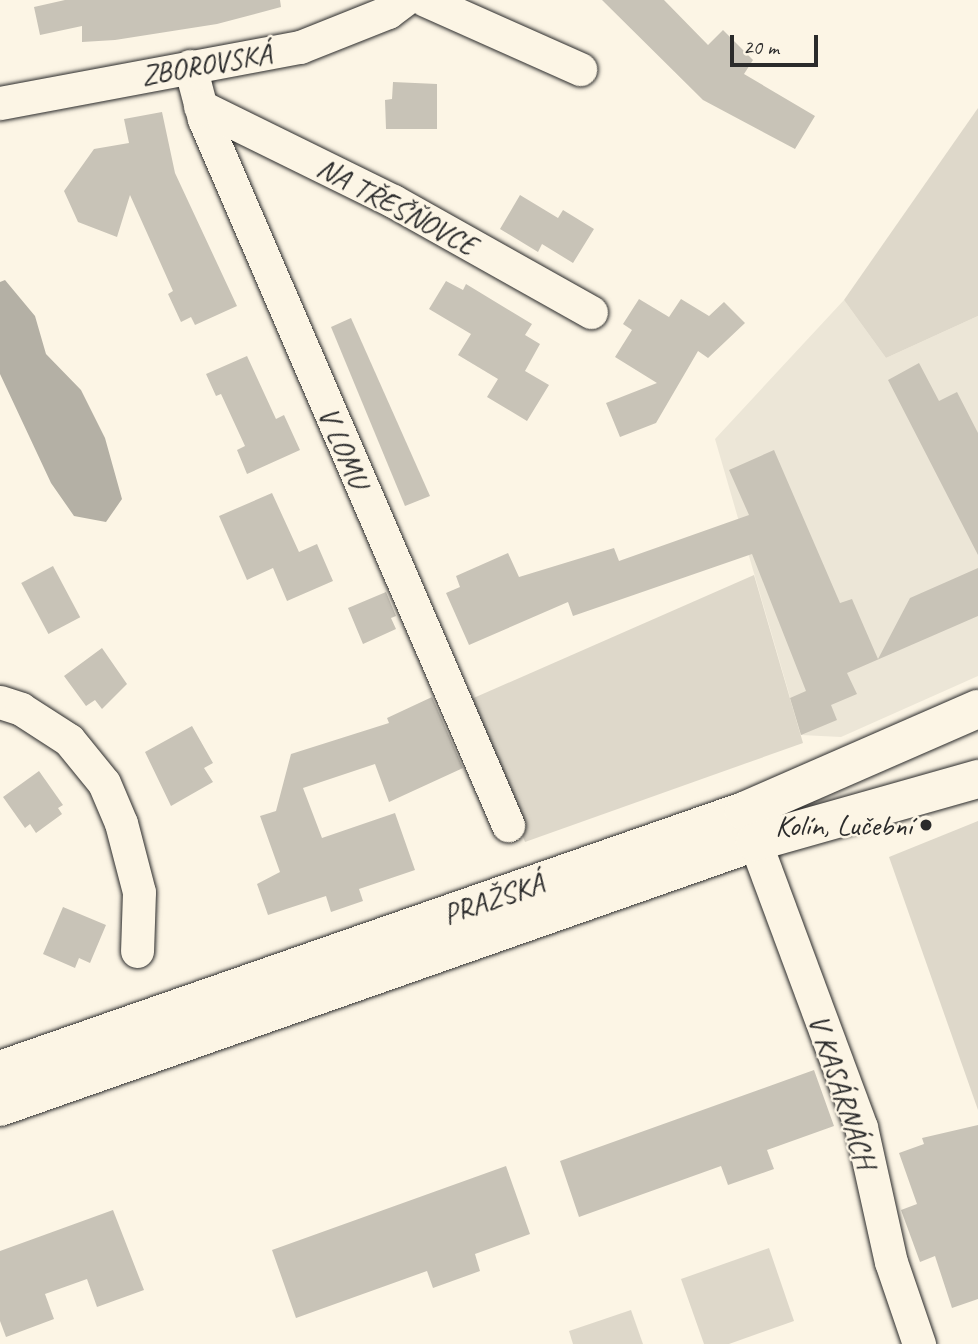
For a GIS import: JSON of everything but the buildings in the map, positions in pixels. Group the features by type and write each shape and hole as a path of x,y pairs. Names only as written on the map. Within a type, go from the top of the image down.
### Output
{"street":[{"name":"ZBOROVSKÁ","path":"0,103 299,47 388,12 404,0"},
{"path":"425,0 580,69"},
{"name":"V LOMU","path":"190,66 200,106 508,825"},
{"name":"NA TŘEŠŇOVCE","path":"200,106 393,201 590,312"},
{"path":"0,680 10,706 69,740 104,783 121,823 139,892 136,951"},
{"name":"PRAŽSKÁ","path":"0,1069 744,811 978,709"},
{"name":"PRAŽSKÁ","path":"0,1107 754,842 978,779"},
{"name":"V KASÁRNÁCH","path":"754,842 861,1127 891,1262 919,1344"}],"shaded area":[{"path":"978,108 978,316 886,358 844,300"},
{"path":"5,280 35,316 46,354 81,390 105,438 122,499 106,522 74,516 51,483 0,374 0,282"},
{"path":"844,300 886,358 978,316 978,676 841,737 801,735 715,439"},
{"path":"754,575 803,743 525,842 469,700"},
{"path":"978,821 978,1110 889,857"},
{"path":"769,1248 794,1321 729,1344 704,1344 681,1279"},
{"path":"631,1310 643,1344 573,1344 569,1331"}],"place":[{"name":"Kolín, Lučební","path":"926,825"}]}
